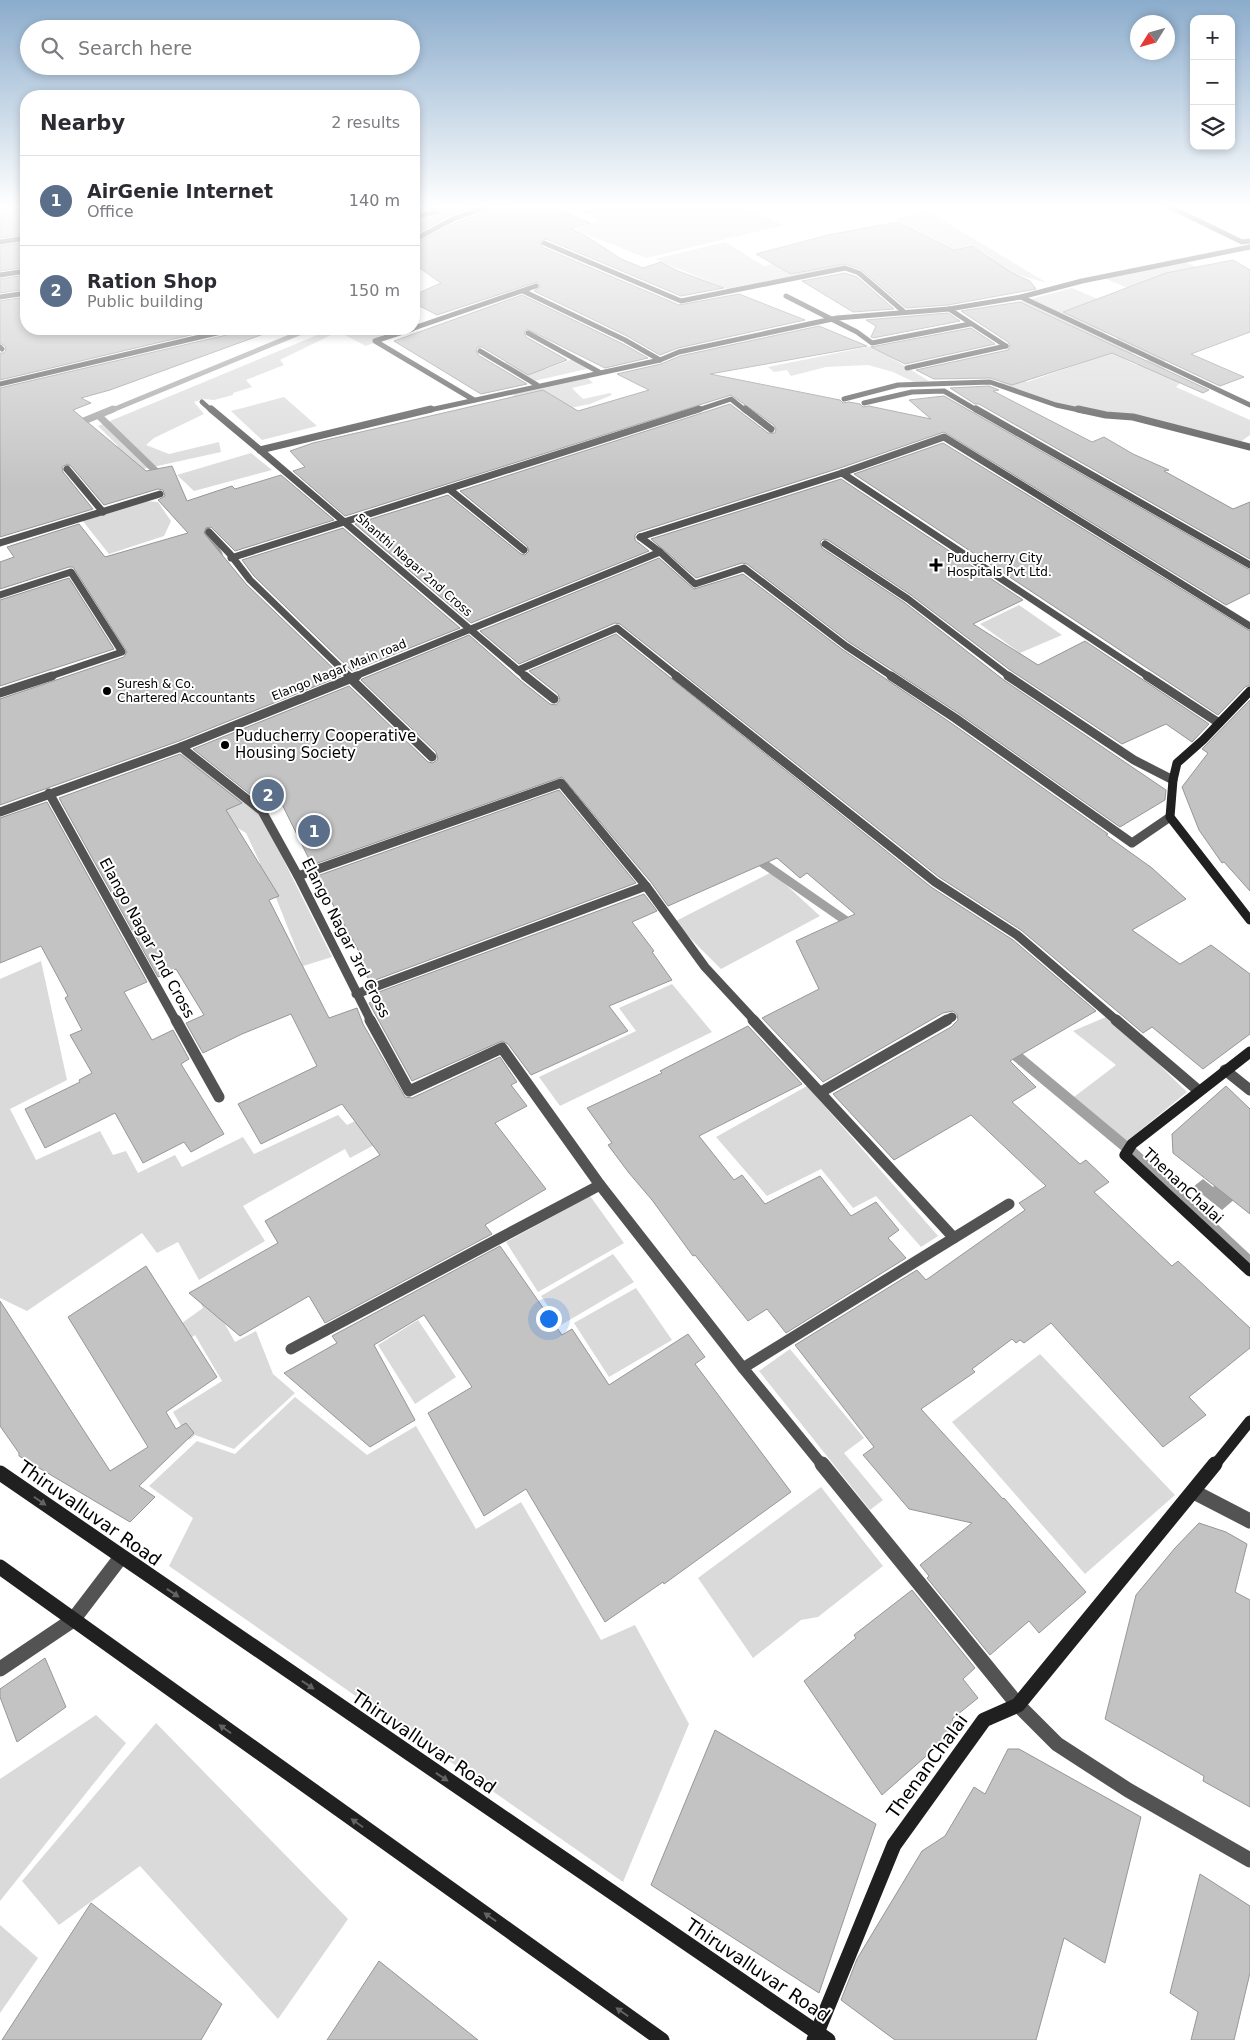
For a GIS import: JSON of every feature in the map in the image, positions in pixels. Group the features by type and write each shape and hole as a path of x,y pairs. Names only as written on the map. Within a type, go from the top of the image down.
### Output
{"street":[{"path":"420,326 499,299"},
{"path":"540,299 626,340 660,360"},
{"path":"677,299 681,301 690,299"},
{"path":"792,299 857,332 872,342 970,324"},
{"path":"889,299 903,311"},
{"path":"260,450 537,385 660,360 679,352 718,343 831,319 903,311 950,309 1008,299"},
{"path":"1026,299 1250,405"},
{"path":"907,368 1006,346 950,309"},
{"path":"528,333 599,372"},
{"path":"0,384 208,335"},
{"path":"393,335 375,341 474,400"},
{"path":"480,350 537,385"},
{"path":"844,399 898,385 990,382 1056,406 1149,421 1250,447"},
{"path":"864,403 912,392 944,391 1250,565"},
{"path":"231,558 345,520 449,489 730,399 771,429"},
{"name":"Shanthi Nagar 2nd Cross","path":"202,402 345,520 518,670 554,698"},
{"path":"1170,817 1132,843 955,718 846,646 744,568 695,584 660,552 640,537 944,437 1250,626"},
{"path":"67,469 103,512"},
{"path":"842,472 1219,723"},
{"path":"449,489 524,550"},
{"path":"0,543 160,494"},
{"path":"209,532 250,580 432,757"},
{"path":"824,544 908,599 1010,676 1134,760 1173,780"},
{"name":"Elango Nagar Main road","path":"0,812 181,747 660,552"},
{"path":"0,596 71,572 122,652 0,693"},
{"path":"518,670 617,628 919,870 1017,935 1198,1091"},
{"path":"1250,691 1177,763 1173,780 1170,817 1250,920"},
{"name":"Elango Nagar 3rd Cross","path":"181,747 262,811 298,876 356,994 409,1091 502,1048 600,1185"},
{"path":"298,876 561,783 646,886 706,967 954,1238"},
{"name":"Elango Nagar 2nd Cross","path":"49,793 219,1097"},
{"path":"356,994 646,886"},
{"path":"820,1092 952,1017"},
{"name":"ThenanChalai","path":"1250,1052 1132,1144 1125,1155 1250,1271"},
{"path":"1225,1070 1250,1090"},
{"path":"291,1349 600,1185 743,1368 1018,1705 1057,1744 1128,1790 1250,1860"},
{"path":"743,1368 1009,1204"},
{"name":"ThenanChalai","path":"819,2037 894,1845 984,1720 1018,1705 1194,1492 1250,1421"},
{"name":"Thiruvalluvar Road","path":"0,1473 819,2037"},
{"path":"1194,1492 1250,1521"},
{"path":"0,1669 73,1620 121,1558"},
{"path":"0,1567 662,2040"}],"shaded area":[{"path":"1031,299 1098,299 1164,327 1192,351 1163,362 1114,340 1133,333 1122,328 1104,333"},
{"path":"1154,299 1233,299 1191,315"},
{"path":"1027,300 1136,352 1124,359 1136,365 1150,359 1167,368 1157,370 1180,383 1176,387 1250,420 1250,435 1239,443 1056,404 997,384 1017,375 1027,382 1088,361 1014,303"},
{"path":"317,335 331,335 280,360 284,365 246,380 252,387 214,400 203,399 194,402 204,414 154,438 146,445 169,454 219,442 221,452 139,470 70,464 118,446 98,426"},
{"path":"345,335 394,335 366,346"},
{"path":"872,346 929,381 916,383 893,372 868,365 826,367 791,376 787,370 774,372 768,367"},
{"path":"523,356 546,369 573,359 591,368 534,381 504,363"},
{"path":"587,377 593,383 572,388 583,399 610,393 612,395 590,404 570,408 514,396 513,394"},
{"path":"284,397 317,426 262,440 231,411"},
{"path":"251,453 272,470 194,491 177,475"},
{"path":"145,501 158,502 171,521 164,536 109,554 82,520"},
{"path":"1019,605 1062,635 1020,653 980,624"},
{"path":"184,753 260,813 332,957 303,966 269,880 221,896 213,882 260,863 246,833 236,827 172,759"},
{"path":"772,872 820,916 721,969 674,922"},
{"path":"41,961 67,1080 10,1109 36,1160 100,1131 113,1155 126,1151 138,1173 175,1155 182,1167 243,1137 254,1154 338,1115 347,1125 372,1113 391,1136 350,1158 345,1149 243,1206 265,1241 199,1280 178,1242 157,1253 142,1233 27,1311 0,1298 0,979"},
{"path":"672,984 712,1032 560,1106 539,1077 636,1031 619,1008"},
{"path":"1106,1017 1139,1045 1187,1092 1127,1141 1074,1097 1116,1065 1073,1031"},
{"path":"807,1086 938,1236 921,1247 876,1196 853,1208 821,1169 767,1196 716,1137"},
{"path":"1203,1179 1213,1187 1217,1184 1250,1186 1222,1210 1193,1187"},
{"path":"590,1196 624,1243 538,1292 506,1242"},
{"path":"613,1254 634,1282 561,1325 541,1296"},
{"path":"204,1287 235,1342 256,1331 273,1374 295,1393 234,1449 195,1435 189,1440 173,1412 222,1381 195,1335 134,1377 126,1363 203,1308 195,1291"},
{"path":"636,1288 672,1340 609,1377 574,1323"},
{"path":"418,1320 456,1377 415,1404 378,1345"},
{"path":"790,1349 864,1438 844,1453 883,1500 870,1510 759,1371"},
{"path":"1040,1354 1175,1495 1085,1574 952,1422"},
{"path":"295,1397 367,1455 416,1426 476,1529 521,1502 601,1640 635,1625 689,1724 623,1882 169,1566 193,1518 149,1486 197,1441 235,1454"},
{"path":"821,1487 883,1566 818,1617 801,1620 753,1658 698,1578"},
{"path":"96,1715 126,1743 0,1901 0,1779"},
{"path":"156,1723 348,1919 278,2019 140,1866 59,1925 22,1881"},
{"path":"0,1925 38,1958 0,2013"}],"building":[{"path":"20,299 20,335 191,335 0,380 0,353 4,353 6,350 5,346 0,343 0,301"},
{"path":"420,299 485,299 437,315 420,306"},
{"path":"510,299 531,299 648,358 605,368 527,329 524,333 526,337 567,360 528,375 482,347 478,347 476,350 478,355 527,384 481,394 394,341 411,335 420,335 420,332"},
{"path":"551,299 665,299 679,305 711,299 752,299 805,320 678,348 660,355 627,336"},
{"path":"832,299 883,299 894,309 853,312"},
{"path":"896,299 980,299 948,305 906,308"},
{"path":"1097,299 1250,299 1250,332 1191,354 1244,377 1220,386 1063,312"},
{"path":"1020,302 1209,390 1203,393 1112,353 1012,385 990,378 934,379 916,370 1008,350 1010,346 1008,342 961,311"},
{"path":"948,313 960,321 873,338 871,337 876,326 866,320"},
{"path":"819,326 867,346 710,374 840,400 843,403 860,404 863,407 869,406 931,419 909,400 944,396 1250,570 1250,593 1226,605 944,432 840,468 638,532 635,535 635,540 649,551 471,623 355,524 448,495 521,554 525,555 529,551 527,546 460,491 730,404 768,433 775,433 774,425 731,395 345,516 293,471 305,467 290,451 313,443 543,390 578,411 649,390 617,374 661,364 680,356"},
{"path":"971,328 995,344 905,364 871,347"},
{"path":"226,335 261,335 110,390 81,398 91,403 73,410 146,471 172,466 187,501 232,486 235,489 281,475 334,520 235,551 211,527 206,528 204,533 246,584 341,676 179,741 0,805 0,699 124,657 127,652 73,567 0,589 0,562 14,557 7,547 79,524 105,557 188,533 158,500 165,496 163,490 158,489 104,505 71,466 67,464 62,467 63,472 93,509 0,537 0,388"},
{"path":"989,386 999,390 993,391 1092,442 1104,437 1133,454 1169,470 1164,471 1233,509 1250,502 1250,559 979,404 975,404 950,388"},
{"path":"943,443 1250,631 1250,685 1245,687 1218,715 854,474"},
{"path":"841,479 1023,600 973,624 1038,665 1085,641 1209,724 1192,742 1166,724 1122,744 1010,670 911,595 828,540 823,539 820,542 822,548 905,603 1005,681 1166,790 1165,800 1120,827 958,713 849,642 747,564 742,563 696,578 651,539"},
{"path":"343,528 460,628 352,671 254,576 242,560"},
{"path":"659,558 694,589 743,574 843,650 951,723 1108,834 1106,835 1152,868 1186,899 1132,930 1180,964 1211,945 1250,974 1250,1034 1203,1069 1152,1027 1143,1033 1021,930 939,877 620,624 615,623 519,664 480,631"},
{"path":"69,578 114,649 0,686 0,600"},
{"path":"616,634 931,887 1013,940 1096,1011 1010,1061 1036,1087 1012,1102 1080,1164 1086,1160 1109,1182 1094,1192 1172,1266 1178,1261 1250,1328 1250,1348 1189,1397 1206,1415 1163,1447 1051,1323 1024,1343 1020,1340 1016,1343 1012,1339 972,1369 975,1372 921,1409 1004,1498 1086,1592 1039,1633 1029,1621 990,1655 927,1578 929,1576 920,1565 972,1523 909,1509 863,1455 874,1447 795,1345 917,1270 926,1280 1025,1210 1019,1203 1046,1186 971,1115 894,1160 833,1094 951,1027 958,1020 957,1014 953,1011 943,1013 823,1082 762,1018 819,989 796,941 855,914 807,873 800,878 777,858 668,906 651,882 562,777 312,865 275,790 255,798 193,749 349,686 428,762 433,763 438,759 436,752 362,679 469,635 521,681 550,704 556,705 560,700 558,694 529,671"},
{"path":"1250,700 1250,891 1224,862 1222,863 1199,830 1182,787 1208,753 1202,749"},
{"path":"180,754 242,803 226,810 279,896 269,900 329,1018 357,1008 363,1024 405,1097 412,1098 500,1057 517,1082 511,1085 527,1106 495,1123 546,1189 485,1225 492,1234 325,1323 309,1296 240,1336 189,1293 278,1243 265,1221 380,1155 342,1104 261,1144 238,1104 317,1066 291,1014 242,1034 203,1053 186,1023 204,1015 176,969 158,977 59,798"},
{"path":"559,790 636,883 370,982 357,957 361,955 317,876"},
{"path":"47,802 147,982 124,992 152,1040 173,1030 189,1059 181,1064 224,1134 191,1152 184,1142 143,1163 115,1113 45,1148 25,1109 80,1082 79,1080 92,1073 70,1035 82,1030 65,998 68,996 41,946 0,963 0,818"},
{"path":"644,894 657,911 632,922 654,951 652,952 672,980 609,1006 628,1031 531,1075 508,1044 502,1041 412,1081 369,1003 379,999 376,993"},
{"path":"748,1026 802,1084 699,1136 734,1180 742,1175 765,1204 820,1176 851,1216 876,1202 899,1230 888,1238 906,1258 786,1333 767,1309 748,1321 695,1255 693,1256 652,1200 629,1173 608,1145 612,1143 587,1108 662,1073 660,1071"},
{"path":"1226,1086 1250,1109 1250,1214 1173,1153 1172,1134"},
{"path":"500,1246 562,1335 572,1329 609,1385 688,1334 705,1357 695,1364 791,1492 664,1584 663,1582 605,1622 526,1489 484,1516 428,1413 472,1387 424,1315 374,1345 415,1420 370,1447 284,1373 337,1343 332,1336"},
{"path":"146,1266 217,1377 166,1412 176,1429 186,1423 194,1433 139,1486 155,1497 130,1522 19,1456 19,1453 0,1426 0,1301 110,1471 148,1447 68,1317"},
{"path":"1199,1523 1226,1532 1247,1544 1235,1592 1250,1600 1250,1807 1203,1781 1204,1776 1105,1719 1136,1595 1175,1548"},
{"path":"912,1590 975,1668 963,1679 978,1698 952,1719 958,1728 882,1795 804,1681 856,1638 854,1635"},
{"path":"45,1658 66,1707 17,1742 0,1697 0,1689"},
{"path":"715,1730 876,1824 819,1993 651,1885"},
{"path":"1008,1749 1019,1749 1141,1817 1105,1963 1064,1938 1036,2040 895,2040 841,2000 857,1959 922,1851 945,1836 974,1787 985,1794"},
{"path":"1200,1874 1250,1906 1250,1973 1234,2040 1191,2040 1198,2012 1170,1993"},
{"path":"91,1903 222,2004 201,2040 2,2040"},
{"path":"379,1961 478,2040 327,2040"}],"waterway":[{"path":"110,411 294,335"},
{"path":"74,425 113,409"},
{"path":"99,416 163,478"},
{"path":"199,519 219,554"},
{"path":"754,857 855,927"},
{"path":"1007,1048 1132,1152 1250,1262"}],"place":[{"name":"Puducherry City Hospitals Pvt Ltd.","path":"936,565"},
{"name":"Suresh & Co. Chartered Accountants","path":"107,691"},
{"name":"Puducherry Cooperative Housing Society","path":"225,745"},
{"name":"Ration Shop","path":"268,795"},
{"name":"AirGenie Internet","path":"314,831"}]}
